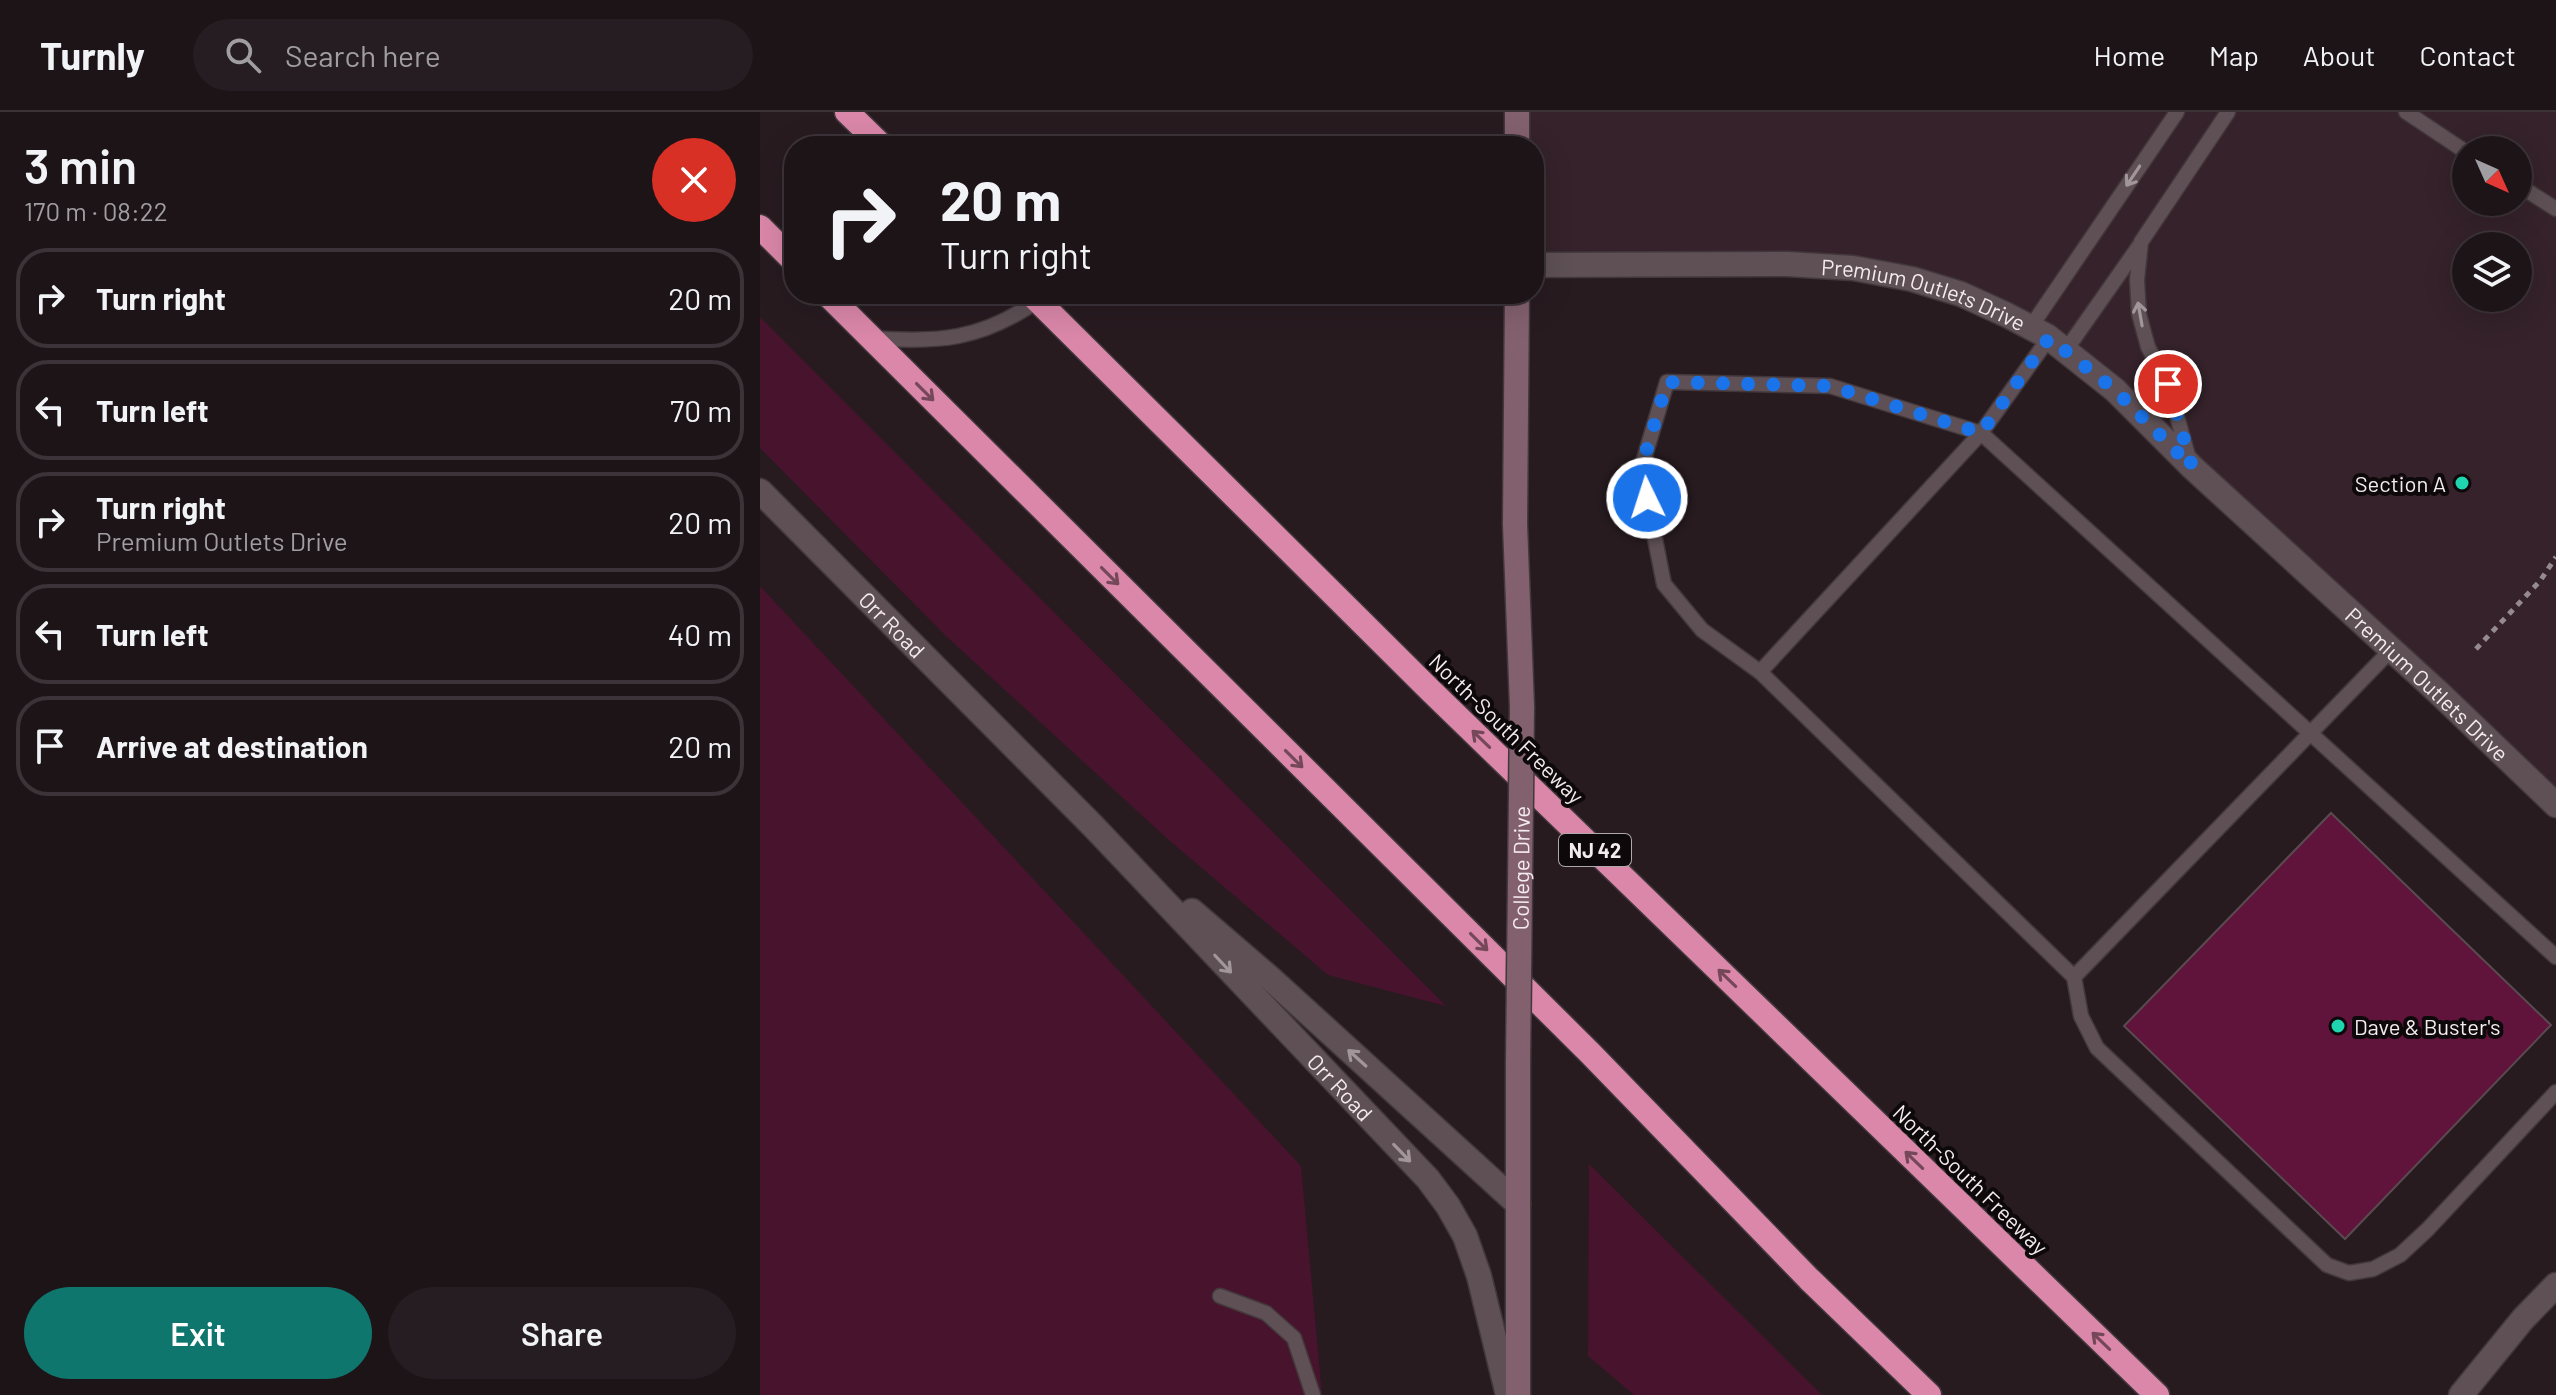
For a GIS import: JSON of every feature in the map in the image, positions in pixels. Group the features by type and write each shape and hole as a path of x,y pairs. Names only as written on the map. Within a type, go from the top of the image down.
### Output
{"highway":[{"path":"847,112 872,136"},
{"path":"760,227 784,251"},
{"path":"837,304 1591,1054 1809,1279 1929,1395"},
{"name":"North-South Freeway","path":"1041,304 1431,691 2157,1395"}],"main road":[{"path":"1517,112 1517,136"},
{"name":"College Drive","path":"1517,304 1515,524 1522,707 1518,1395"}],"street":[{"name":"Premium Outlets Drive","path":"1544,265 1787,264 1853,268 1912,279 1961,294 2049,339 2115,390 2192,467 2556,805"},
{"name":"Orr Road","path":"760,491 1093,826 1428,1179 1465,1236 1479,1276 1508,1395"},
{"name":"Orr Road","path":"1093,826 1270,978 1518,1204"},
{"path":"2461,1395 2523,1319 2556,1285"}],"lane":[{"path":"1760,672 1981,433 2049,339 2177,112"},
{"path":"2049,339 2141,242 2228,112"},
{"path":"2406,112 2452,143"},
{"path":"2532,194 2556,209"},
{"path":"2141,242 2137,280 2139,314 2148,347 2168,384 2192,467"},
{"path":"870,337 945,340 981,332 1012,318 1027,304"},
{"path":"2556,957 1981,433 1830,386 1667,382 1641,469 1664,584 1702,630 1760,672 2074,977 2081,1016 2097,1048 2327,1265 2349,1273 2373,1269 2400,1255 2556,1092"},
{"path":"2074,977 2391,650"},
{"path":"1220,1296 1266,1313 1294,1338 1313,1395"}],"path":[{"path":"2476,649 2540,581 2556,557"}],"shaded area":[{"path":"1517,112 2556,112 2556,805 2078,359 1912,279 1544,265 1544,136 1517,136"},
{"path":"760,317 1446,1006 1328,975 1170,841 946,636 760,448"},
{"path":"760,586 1301,1166 1322,1395 760,1395"},
{"path":"1589,1164 1822,1395 1634,1395 1588,1356"}],"building":[{"name":"Dave & Buster's","path":"2331,813 2551,1025 2345,1239 2124,1026"}],"place":[{"name":"Section A","path":"2462,483"},
{"name":"Dave & Buster's","path":"2338,1026"}],"route":[{"path":"1647,498 1641,469 1667,382 1830,386 1981,433 2049,338 2115,390 2192,467 2168,384"}]}
